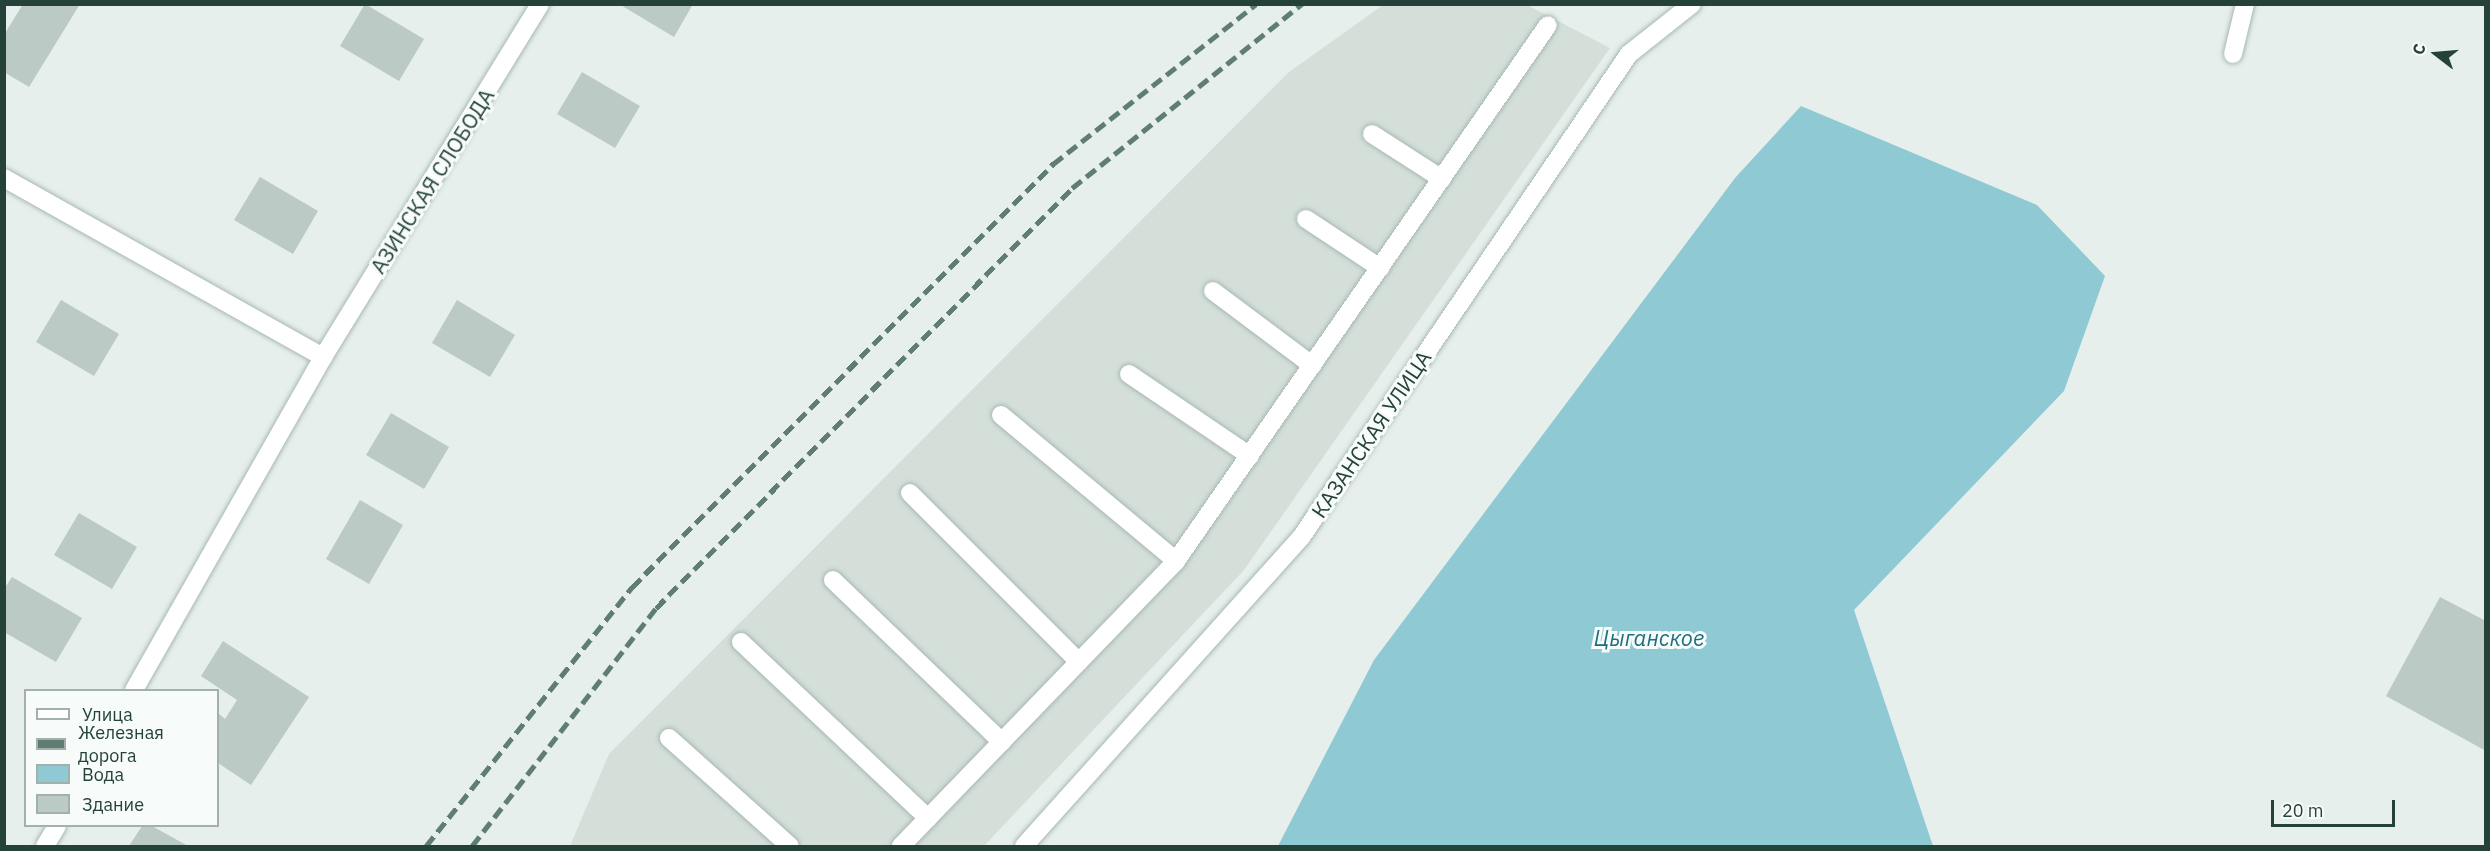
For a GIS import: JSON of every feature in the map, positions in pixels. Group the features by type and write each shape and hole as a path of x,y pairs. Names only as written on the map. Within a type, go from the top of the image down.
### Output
{"street":[{"name":"АЗИНСКАЯ СЛОБОДА","path":"135,689 323,357 540,4"},
{"name":"КАЗАНСКАЯ УЛИЦА","path":"1024,846 1302,536 1629,54 1692,4"},
{"path":"2233,54 2245,4"},
{"path":"901,846 1176,561 1548,26"},
{"path":"1372,134 1442,179"},
{"path":"4,178 323,357"},
{"path":"1306,219 1380,268"},
{"path":"1213,291 1312,365"},
{"path":"1129,374 1250,456"},
{"path":"1000,415 1176,561"},
{"path":"910,493 1079,662"},
{"path":"833,580 1002,742"},
{"path":"741,642 928,818"},
{"path":"669,738 789,846"},
{"path":"45,846 56,827"}],"shaded area":[{"path":"1383,5 1527,5 1610,48 1244,570 984,846 570,846 609,754 1289,72"}],"water":[{"name":"Цыганское","path":"1801,106 2037,205 2105,276 2064,391 1854,610 1933,846 1278,846 1374,660 1735,178"}],"building":[{"path":"23,4 80,4 29,87 4,72 4,35"},
{"path":"365,4 424,39 399,81 340,46"},
{"path":"619,4 693,4 674,37"},
{"path":"582,72 640,106 615,148 557,114"},
{"path":"260,177 318,211 293,254 234,220"},
{"path":"61,300 119,334 94,376 36,342"},
{"path":"457,300 515,335 490,377 432,343"},
{"path":"391,413 449,447 424,489 366,455"},
{"path":"360,500 403,525 369,584 326,559"},
{"path":"79,513 137,547 112,589 54,555"},
{"path":"12,577 82,618 56,662 4,632 4,589"},
{"path":"2440,597 2486,621 2486,751 2386,696"},
{"path":"223,641 309,697 251,785 219,764 219,714 225,719 237,700 201,676"},
{"path":"141,827 154,827 188,846 129,846"}],"railway":[{"path":"426,846 632,587 1053,164 1256,4"},
{"path":"472,846 656,608 1072,188 1302,4"}]}
